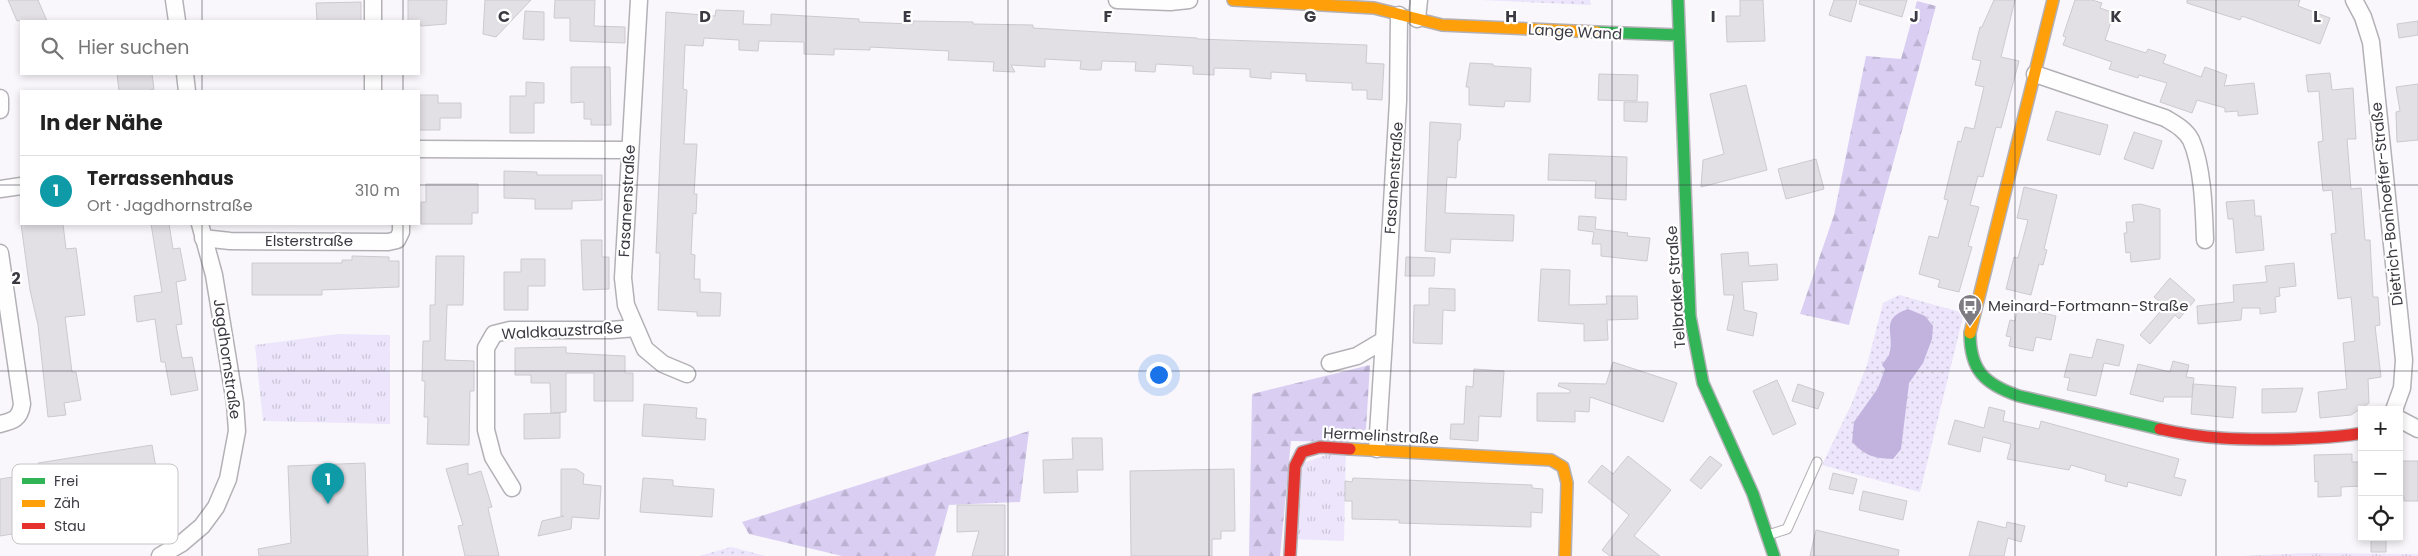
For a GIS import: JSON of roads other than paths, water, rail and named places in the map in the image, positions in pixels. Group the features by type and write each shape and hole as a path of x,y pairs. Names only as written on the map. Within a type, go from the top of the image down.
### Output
{"street":[{"path":"174,0 177,20"},
{"path":"373,0 373,20"},
{"name":"Fasanenstraße","path":"639,0 623,278 626,305 645,349 663,364 687,374"},
{"path":"1117,0 1170,2 1189,0"},
{"name":"Lange Wand","path":"1233,0 1374,8 1442,25 1679,35"},
{"path":"1417,19 1419,0"},
{"name":"Telbraker Straße","path":"1678,0 1690,316 1695,350 1703,382 1754,494 1774,556"},
{"path":"2053,0 1970,327 1971,356 1983,376 2002,391 2019,396 2196,437 2231,440 2327,438 2358,434"},
{"name":"Dietrich-Bonhoeffer-Straße","path":"2354,0 2363,16 2371,42 2404,360 2402,388 2395,406"},
{"name":"Fasanenstraße","path":"1377,449 1398,101 1399,15"},
{"path":"2035,74 2164,118 2181,127 2190,140 2197,160 2205,240"},
{"path":"185,75 187,90"},
{"path":"372,75 372,90"},
{"path":"0,98 0,110"},
{"path":"420,149 630,150"},
{"path":"0,189 20,186"},
{"name":"Elsterstraße","path":"202,231 230,241 388,242 397,240 401,232 401,225"},
{"name":"Jagdhornstraße","path":"160,556 182,543 202,526 216,507 228,479 237,431 235,403 214,275 202,231"},
{"path":"0,253 22,404 21,413 17,419 0,424"},
{"name":"Waldkauzstraße","path":"512,488 493,457 486,421 486,348 494,334 510,330 611,330 636,328"},
{"path":"1330,363 1357,356 1384,340"},
{"path":"2403,421 2418,429"},
{"name":"Hermelinstraße","path":"1290,556 1295,466 1302,452 1320,447 1551,460 1563,467 1567,484 1565,556"}],"lane":[{"path":"1768,535 1787,529 1817,462"}],"place":[{"name":"Meinard-Fortmann-Straße","path":"1970,327"},
{"name":"Terrassenhaus","path":"328,504"}]}
